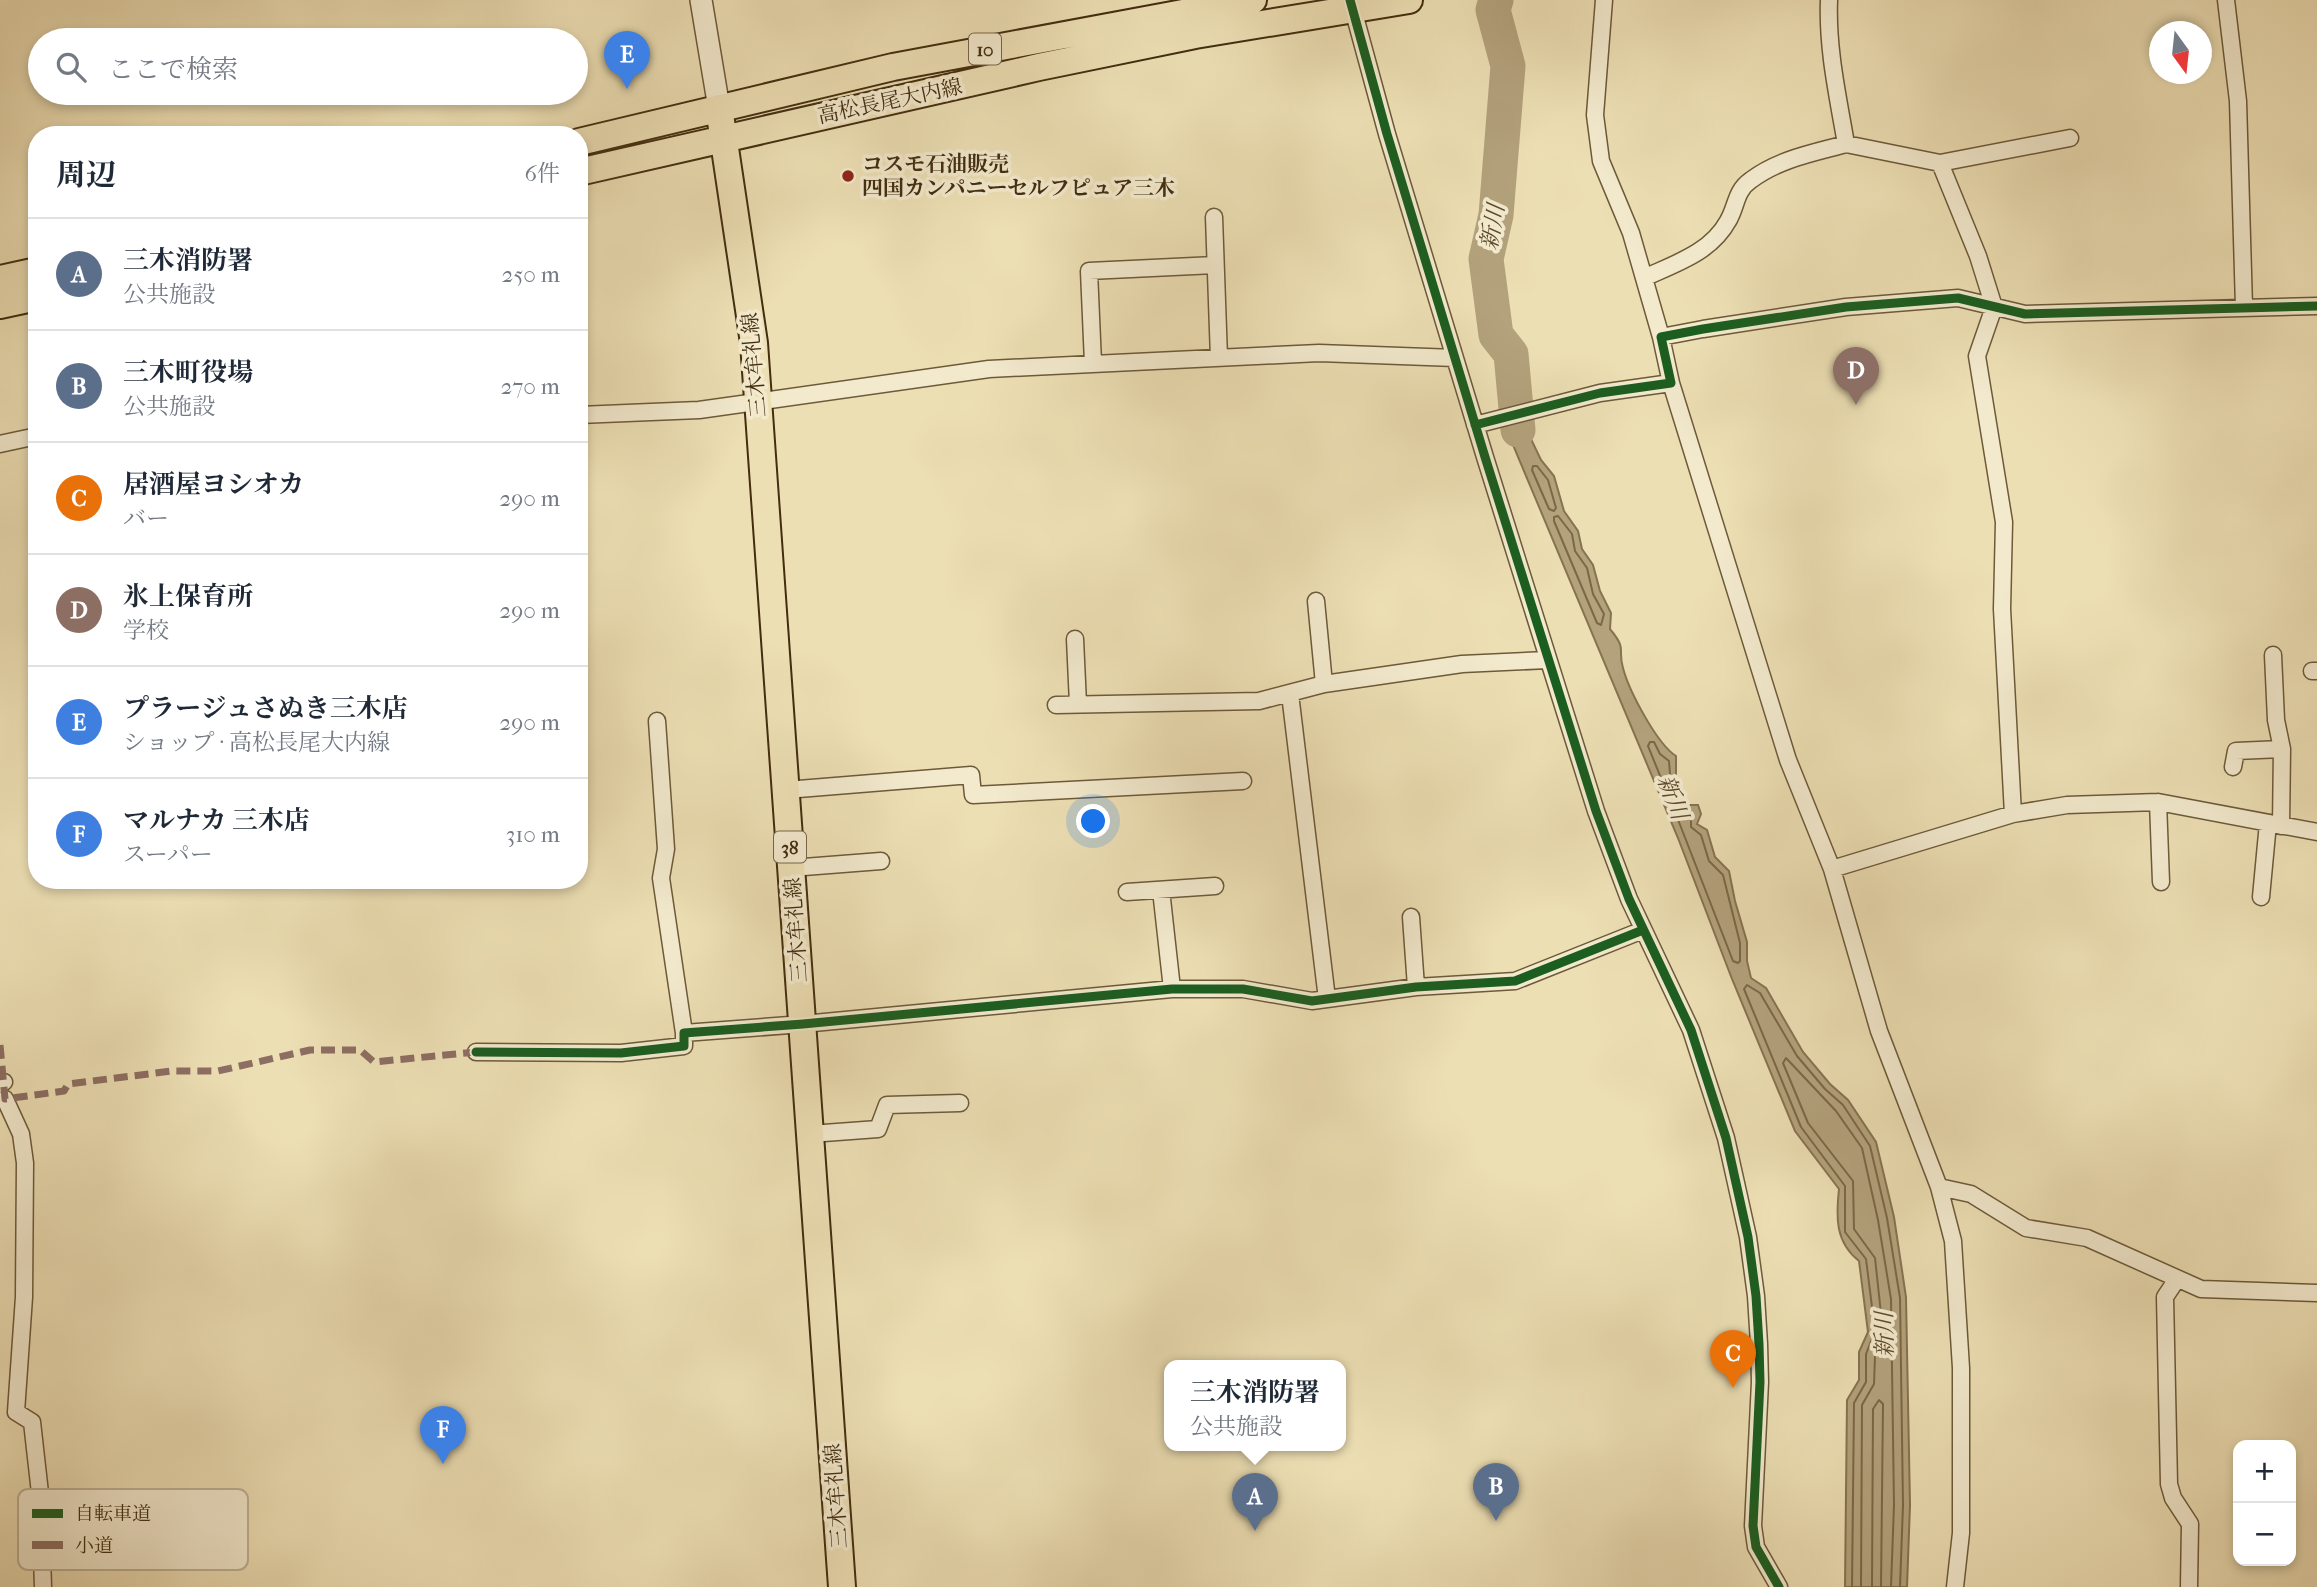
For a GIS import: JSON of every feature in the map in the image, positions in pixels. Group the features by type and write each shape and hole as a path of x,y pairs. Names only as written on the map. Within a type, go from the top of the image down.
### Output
{"main road":[{"name":"高松長尾大内線","path":"588,140 893,67 1253,0"},
{"name":"高松長尾大内線","path":"588,170 1039,67 1351,4 1409,0"},
{"name":"三木牟礼線","path":"719,108 754,343 842,1587"},
{"path":"0,279 28,273"},
{"path":"0,305 28,299"}],"street":[{"path":"701,0 719,108"},
{"path":"1604,0 1595,115 1601,161 1646,277 1671,383 1788,760 1832,869 1878,1031 1939,1187 1953,1241 1961,1368 1961,1533 1955,1587"},
{"path":"1829,0 1828,24 1832,58 1846,144"},
{"path":"2226,0 2238,101 2244,307"},
{"path":"1351,4 1387,134 1475,425 1613,861 1692,1030 1710,1083 1736,1180 1756,1296 1760,1382 1753,1526 1756,1547 1779,1587"},
{"path":"1646,277 1712,244 1729,220 1738,192 1750,180 1783,161 1846,144 1940,163 2070,138"},
{"path":"1940,163 1978,256 1993,307 1977,356 2004,522 2002,609 2013,814"},
{"path":"1214,217 1219,358"},
{"path":"1093,363 1089,271 1214,265"},
{"path":"1661,337 1846,307 1958,299 2025,314 2317,306"},
{"path":"588,415 699,410 989,369 1319,353 1455,358"},
{"path":"1475,425 1600,393 1671,383"},
{"path":"0,444 28,438"},
{"path":"1316,601 1324,684"},
{"path":"1075,639 1078,704"},
{"path":"2261,898 2274,825 2283,749 2276,720 2273,655"},
{"path":"1056,705 1259,701 1324,684 1462,664 1548,660"},
{"path":"1290,694 1327,999"},
{"path":"476,1052 621,1054 684,1046 661,878 666,849 657,722"},
{"path":"2233,767 2236,751 2283,749"},
{"path":"786,790 971,775 973,795 1243,781"},
{"path":"2158,802 2161,882"},
{"path":"1832,869 2013,814 2067,806 2158,802 2317,832"},
{"path":"791,868 881,861"},
{"path":"1127,892 1215,886"},
{"path":"1161,890 1172,989"},
{"path":"1411,917 1416,987"},
{"path":"684,1034 1172,989 1242,989 1312,1001 1416,987 1515,981 1643,930"},
{"path":"3,1088 21,1134 25,1163 24,1297 16,1412 32,1422 40,1489"},
{"path":"810,1134 878,1129 887,1105 960,1103"},
{"path":"1939,1187 1971,1194 2026,1228 2087,1238 2201,1289 2317,1293"},
{"path":"2177,1279 2165,1297 2169,1484 2173,1498 2190,1524 2189,1587"}],"water":[{"path":"1514,384 1530,437 1541,460 1554,476 1564,511 1578,531 1582,549 1593,565 1600,591 1611,613 1610,629 1620,645 1621,661 1631,690 1652,729 1676,756 1676,794 1682,805 1698,805 1701,814 1697,824 1707,830 1715,857 1729,871 1747,942 1751,978 1766,988 1803,1052 1830,1084 1848,1100 1876,1142 1894,1217 1906,1297 1910,1505 1907,1587 1845,1587 1847,1400 1859,1380 1859,1352 1868,1332 1859,1261 1845,1246 1839,1228 1839,1189 1795,1131 1732,979 1678,838 1508,433 1500,386"}],"waterway":[{"name":"新川","path":"1496,0 1493,10 1508,66 1496,215 1486,259 1496,335 1511,354 1518,430"}],"marked path":[{"path":"0,1045 5,1099 64,1091 68,1084 172,1071 218,1071 310,1050 360,1050 374,1062 476,1052"}],"cycle path":[{"path":"1350,0 1387,134 1596,811 1629,899 1691,1030 1726,1138 1748,1237 1756,1296 1760,1382 1753,1526 1756,1547 1779,1587"},
{"path":"1475,425 1600,393 1671,383 1661,337 1846,307 1958,298 2025,314 2317,306"},
{"path":"476,1052 621,1053 684,1046 684,1033 1172,989 1243,989 1312,1001 1416,987 1515,981 1643,930"}],"place":[{"name":"プラージュさぬき三木店","path":"627,89"},
{"name":"コスモ石油販売 四国カンパニーセルフピュア三木","path":"848,176"},
{"name":"氷上保育所","path":"1856,405"},
{"name":"居酒屋ヨシオカ","path":"1733,1388"},
{"name":"マルナカ 三木店","path":"443,1464"},
{"name":"三木町役場","path":"1496,1521"},
{"name":"三木消防署","path":"1255,1531"}]}
